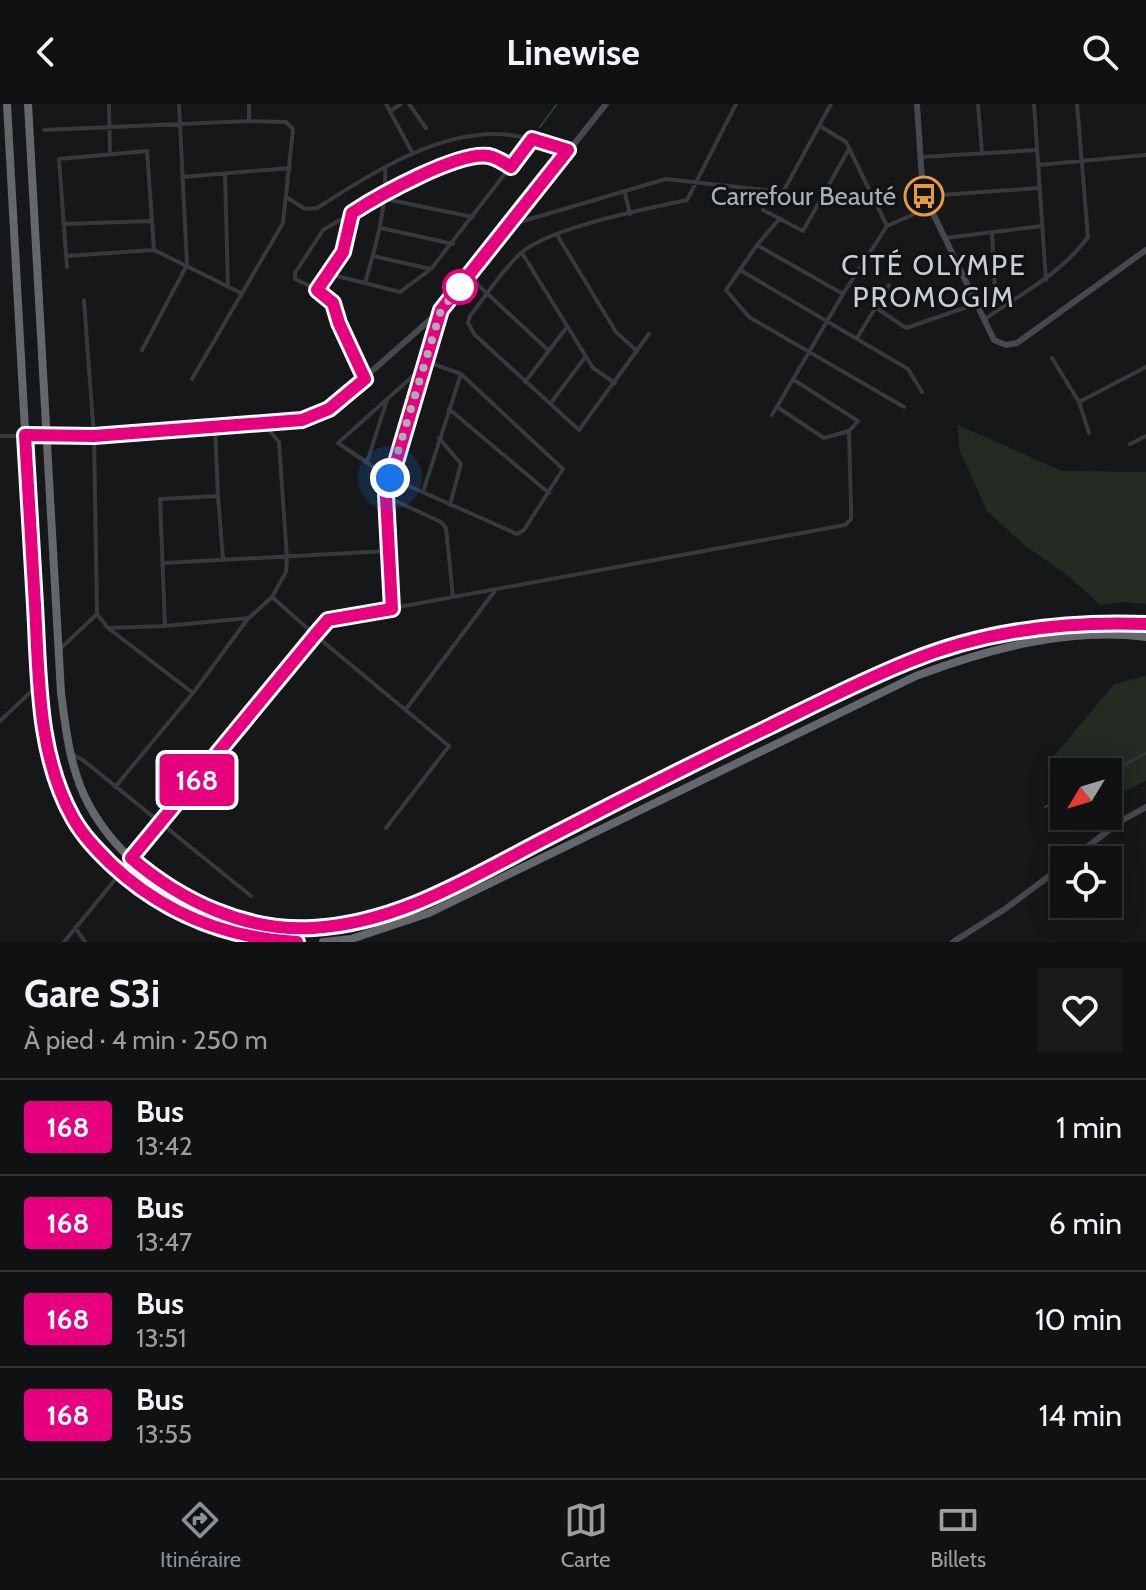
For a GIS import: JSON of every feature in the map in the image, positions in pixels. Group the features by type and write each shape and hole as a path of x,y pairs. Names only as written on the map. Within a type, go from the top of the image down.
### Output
{"highway":[{"path":"7,104 39,684 46,742 60,791 73,818 93,846 120,872 165,906 195,920 251,937 297,942"},
{"path":"28,104 59,650 69,753 89,805 108,833 159,882 193,901 249,922 281,927 312,928 381,917 424,902 646,787 910,661 969,642 1019,631 1068,625 1146,624"},
{"path":"323,942 351,939 429,913 867,698 965,657 1021,643 1070,637 1146,637"}],"street":[{"path":"109,104 110,153"},
{"path":"142,350 187,265 179,104"},
{"path":"249,104 249,121"},
{"path":"386,104 413,154"},
{"path":"390,111 401,104"},
{"path":"409,104 426,128"},
{"path":"0,436 94,436 281,423 315,416 329,409 441,310 606,104"},
{"path":"649,334 579,430 475,335 468,323 522,252 580,226 687,200 736,104"},
{"path":"507,225 666,179 783,192 831,104"},
{"path":"917,104 921,157 930,207 994,340 1006,345 1017,343 1146,250"},
{"path":"978,104 982,153"},
{"path":"1034,104 1046,280"},
{"path":"983,320 1046,280 1065,264 1088,237 1077,104"},
{"path":"44,130 249,121 286,122 293,129 283,223 192,379"},
{"path":"820,126 846,142 887,226"},
{"path":"286,197 305,209 317,208 413,154 462,138 495,134 532,139 568,150"},
{"path":"329,274 400,292 431,269 453,244 532,139"},
{"path":"763,210 803,231 849,149"},
{"path":"921,157 1037,150"},
{"path":"67,267 59,159 147,151 154,250"},
{"path":"1038,165 1146,155"},
{"path":"365,379 333,303 317,290 295,279 295,273 323,230 386,190 476,156 489,156 511,167"},
{"path":"182,177 290,168"},
{"path":"365,284 385,199 385,168"},
{"path":"225,174 228,287"},
{"path":"927,196 1039,188"},
{"path":"625,192 630,214"},
{"path":"385,199 473,217"},
{"path":"772,415 887,226 930,207"},
{"path":"317,290 343,252 352,213"},
{"path":"780,218 726,290 749,317 904,407"},
{"path":"63,224 152,221"},
{"path":"945,238 1042,226"},
{"path":"380,228 453,244"},
{"path":"992,233 996,311"},
{"path":"557,235 616,332 637,351"},
{"path":"757,245 843,294"},
{"path":"66,256 154,250 242,294"},
{"path":"522,252 593,368 615,383"},
{"path":"373,256 431,269"},
{"path":"739,270 908,369 922,392"},
{"path":"477,284 548,350"},
{"path":"857,338 889,285"},
{"path":"84,300 94,436 97,614 108,628 193,693"},
{"path":"875,307 906,328 976,304"},
{"path":"392,609 386,496 441,310"},
{"path":"525,382 567,326"},
{"path":"550,404 586,356"},
{"path":"1052,358 1079,402 1089,433"},
{"path":"400,482 517,534 524,530 563,469 461,374 425,364"},
{"path":"390,478 338,443 425,364"},
{"path":"1079,402 1146,367"},
{"path":"423,492 461,374"},
{"path":"777,407 824,438 849,431 858,421 794,380"},
{"path":"367,462 387,398"},
{"path":"449,409 549,493"},
{"path":"115,787 193,693 249,618 272,597 286,572 279,442 263,423"},
{"path":"215,428 223,559"},
{"path":"64,942 328,620 845,525 851,519 849,431"},
{"path":"1130,444 1146,436"},
{"path":"439,438 461,464 450,505"},
{"path":"165,626 160,499 218,496"},
{"path":"386,496 441,522 446,528 453,597"},
{"path":"164,563 387,551"},
{"path":"406,709 496,590"},
{"path":"272,597 449,746 386,828"},
{"path":"59,650 97,614"},
{"path":"108,628 249,618"},
{"path":"0,721 39,684"},
{"path":"69,753 83,760 251,896"},
{"path":"1088,846 1121,821 1146,807"},
{"path":"953,942 1050,875"},
{"path":"75,927 85,942"}],"shaded area":[{"path":"958,425 1062,471 1146,472 1146,604 1124,602 1100,605 987,511 959,449"},
{"path":"1146,676 1146,781 1122,792 1122,758 1052,758 1114,684"}],"waterway":[{"path":"540,127 557,104"},
{"path":"1122,766 1146,753"},
{"path":"1045,807 1050,805"}],"bus line":[{"name":"168","path":"297,942 221,930 165,906 106,859 73,818 60,791 46,742 39,684 25,435 94,436 281,423 302,420 329,409 365,379 333,303 317,290 343,252 352,213 386,190 418,176 476,156 489,156 511,167 532,139 568,150 441,310 386,496 392,609 328,620 315,635 131,858 159,882 193,901 249,922 312,928 381,917 424,902 646,787 910,661 969,642 1019,631 1068,625 1146,624"}],"place":[{"name":"Carrefour Beauté","path":"924,196"}],"district":[{"name":"CITÉ OLYMPE PROMOGIM","path":"934,281"}],"route":[{"path":"390,478 441,310 460,287"}]}
